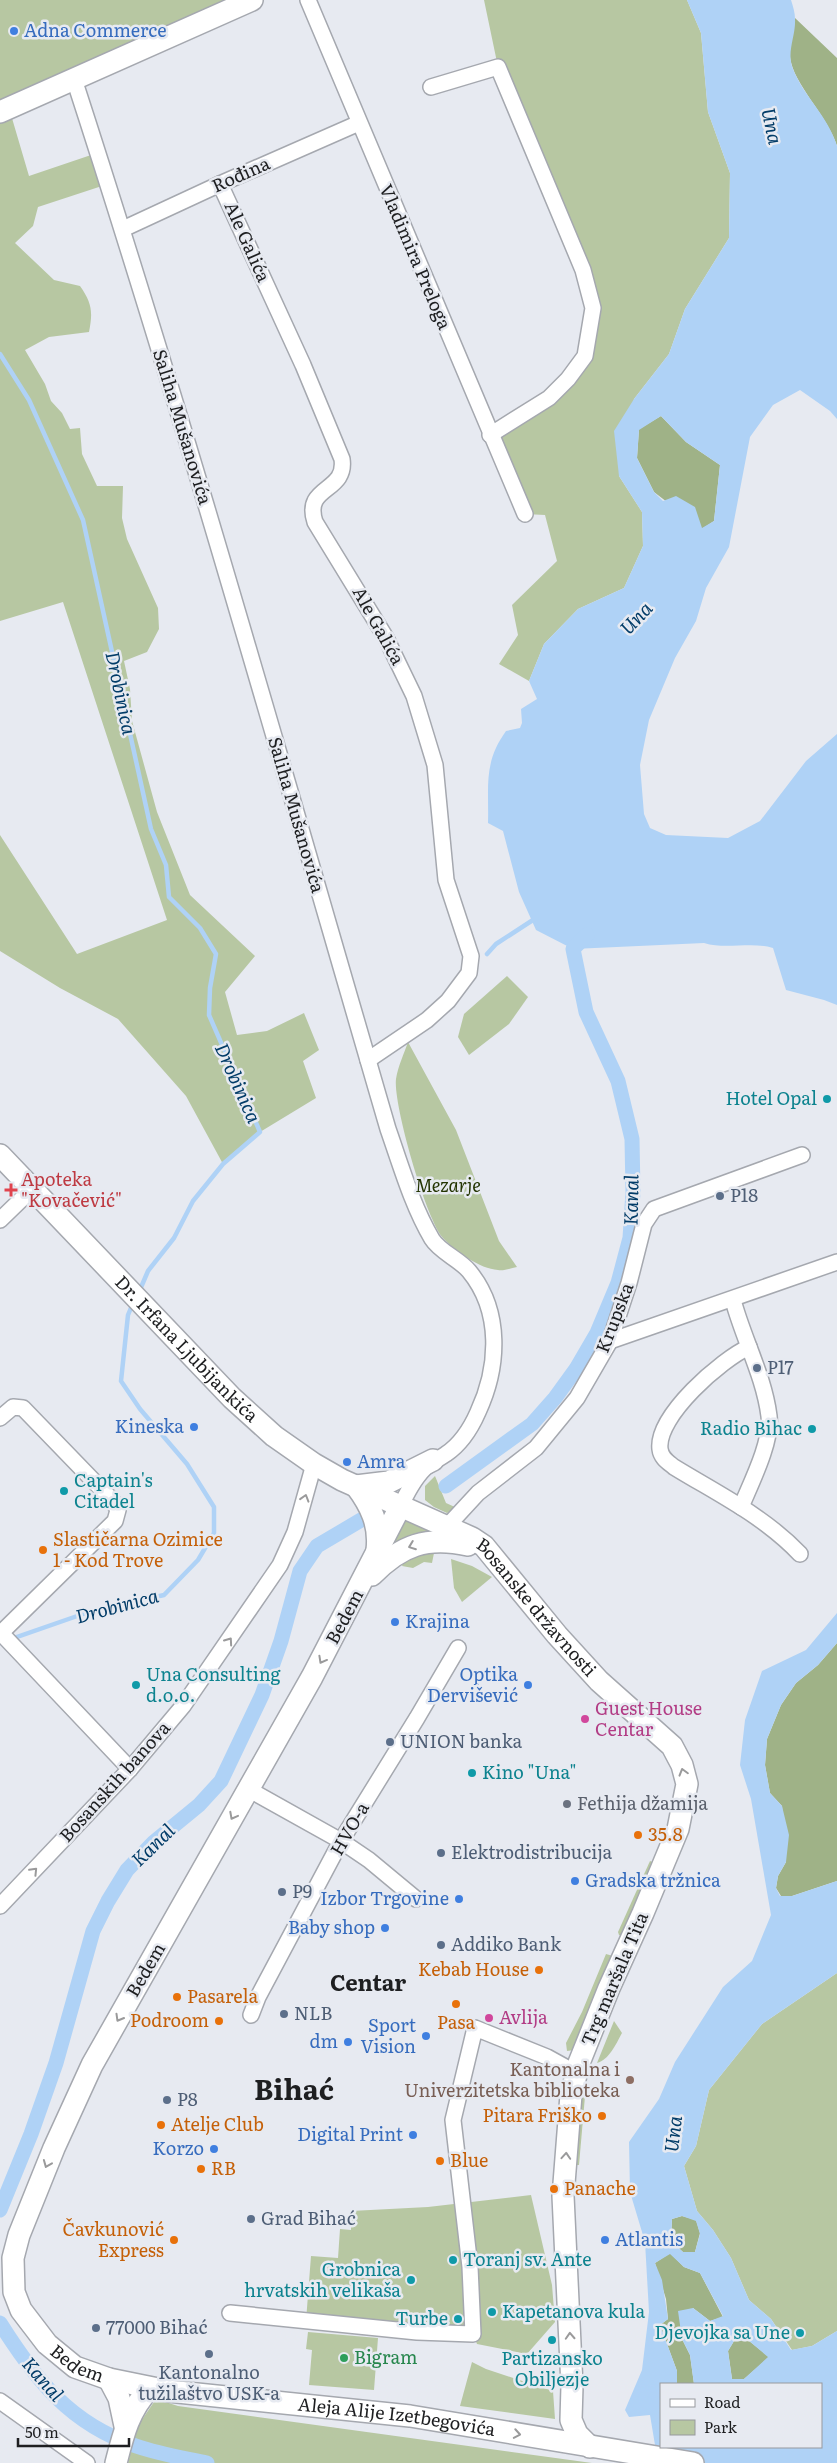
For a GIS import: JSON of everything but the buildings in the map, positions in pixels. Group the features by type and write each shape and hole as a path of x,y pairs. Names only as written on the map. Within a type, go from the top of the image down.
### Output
{"main road":[{"path":"0,112 252,0"},
{"name":"Dr. Irfana Ljubijankića","path":"0,1155 232,1398 274,1436 314,1464 400,1507"},
{"path":"376,1556 378,1539 375,1517 356,1486 389,1482 434,1460"},
{"name":"Bosanske državnosti","path":"400,1507 441,1533 472,1538 492,1556 557,1635 599,1681 658,1731"},
{"name":"Bedem","path":"150,2388 109,2379 75,2367 46,2344 21,2310 14,2292 13,2258 19,2235 47,2165 92,2065 312,1677 361,1586 400,1507"},
{"path":"361,1586 386,1560 441,1533"},
{"name":"Trg maršala Tita","path":"571,2420 572,2386 563,2196 571,2095 576,2073 608,1988 670,1850 686,1798 687,1784 682,1764 672,1746 658,1731"},
{"path":"109,2379 119,2398 125,2426"},
{"path":"116,2463 125,2426 137,2403 150,2388"},
{"name":"Aleja Alije Izetbegovića","path":"150,2388 410,2416 694,2463"},
{"path":"552,2440 568,2427 571,2420"},
{"path":"571,2420 577,2434 590,2447"}],"street":[{"name":"Vladimira Preloga","path":"308,0 490,435 525,514"},
{"path":"431,87 498,67 583,270 593,308 585,356 568,379 549,398 490,435"},
{"name":"Saliha Mušanovića","path":"74,79 123,229 388,1129 415,1202 433,1241 469,1270 482,1290 490,1312 494,1348 491,1377 478,1412 456,1446 434,1460 416,1479 400,1507"},
{"name":"Rođina","path":"123,229 359,123"},
{"name":"Ale Galića","path":"220,184 303,365 342,459 342,472 338,481 316,496 312,505 312,514 315,522 351,577 386,638 414,696 435,765 446,880 471,956 469,973 448,1001 427,1020 368,1060"},
{"name":"Krupska","path":"441,1533 478,1493 536,1448 577,1398 610,1341 630,1283 644,1224 654,1209 802,1155"},
{"path":"0,1220 32,1189"},
{"path":"610,1341 837,1262"},
{"path":"732,1300 749,1347 769,1418 764,1451 741,1507"},
{"path":"749,1347 734,1353 693,1388 674,1412 661,1440 660,1449 664,1459 674,1467 741,1507 782,1535 800,1554"},
{"path":"0,1418 13,1407 23,1408 112,1500 118,1510 115,1521 2,1634 130,1769"},
{"name":"Bosanskih banova","path":"0,1906 130,1769 183,1706 280,1565 295,1532 314,1464"},
{"name":"HVO-a","path":"251,2015 258,1997 341,1841 458,1648"},
{"path":"248,1789 341,1841 369,1860 416,1899"},
{"path":"230,2313 417,2332 473,2334 470,2267 453,2120 475,2028 525,2046 576,2073"},
{"path":"0,2401 87,2463"}],"green space":[{"path":"0,0 252,0 9,108 29,176 94,154 105,185 38,207 33,226 15,243 54,280 80,286 89,303 91,319 89,332 49,337 25,350 45,384 51,401 62,413 70,429 80,428 82,454 97,486 123,486 122,518 127,539 158,608 159,629 147,652 124,661 130,689 132,721 157,812 190,895 255,956 225,992 237,1035 267,1031 304,1013 319,1050 303,1061 316,1098 260,1132 223,1164 186,1096 118,1019 60,988 0,951 0,835 77,954 167,920 63,602 0,621"},
{"path":"484,0 687,0 701,33 708,112 730,173 729,238 685,309 669,354 634,399 619,476 642,512 643,546 624,588 578,609 544,644 529,681 499,664 518,635 512,605 557,561 545,515 525,514 490,435 549,398 585,356 593,308 498,67"},
{"path":"795,18 837,58 837,146 826,123 797,78 793,67 790,52"},
{"path":"661,416 686,442 720,465 714,521 702,529 654,492 637,458 639,429"},
{"path":"507,976 528,997 509,1024 469,1055 458,1037 464,1014"},
{"name":"Mezarje","path":"408,1042 456,1130 499,1241 517,1267 498,1270 476,1263 448,1243 436,1227 412,1161 396,1092 397,1074"},
{"path":"435,1476 446,1503 457,1508 447,1513 425,1500 425,1486"},
{"path":"401,1517 437,1533 385,1553"},
{"path":"425,1552 434,1553 432,1563 424,1562 413,1568 402,1566 405,1559"},
{"path":"451,1559 472,1566 492,1577 462,1602 454,1588"},
{"path":"837,1643 837,1881 792,1896 781,1896 776,1888 778,1876 786,1862 782,1806 770,1793 765,1765 767,1739 781,1705 796,1683 818,1665"},
{"path":"650,1861 657,1864 622,1936 619,1935 618,1932"},
{"path":"606,1954 613,1956 575,2050 567,2051 566,2043 582,2012"},
{"path":"837,1973 837,2331 812,2346 792,2350 771,2319 749,2300 731,2258 713,2230 697,2211 684,2166 696,2146 709,2090 762,2024"},
{"path":"614,2021 622,2033 609,2055 597,2063"},
{"path":"579,2093 585,2096 579,2165 574,2165"},
{"path":"531,2195 552,2285 555,2322 527,2354 477,2344 473,2334 306,2321 311,2256 338,2258 340,2229 351,2230 351,2211 428,2207"},
{"path":"682,2216 696,2220 700,2233 695,2252 683,2252 671,2241 672,2219"},
{"path":"670,2253 684,2267 700,2273 723,2317 710,2321 693,2308 682,2339 690,2355 694,2383 677,2383 677,2371 660,2325 668,2319 666,2299 655,2263"},
{"name":"Bigram","path":"308,2332 378,2338 374,2390 309,2385 312,2350 306,2349"},
{"path":"748,2340 769,2357 744,2379 732,2379 728,2351 734,2341"},
{"path":"472,2362 486,2369 553,2391 555,2419 460,2406"},
{"path":"156,2399 178,2406 592,2463 128,2463 137,2427"}],"water":[{"name":"Una","path":"687,0 791,0 795,25 790,56 791,63 803,89 828,125 837,146 837,419 830,411 800,390 773,405 750,437 729,547 706,588 696,621 675,658 649,720 640,765 644,814 650,828 666,835 728,838 760,821 806,761 837,734 837,1005 786,990 773,948 756,945 721,946 704,943 573,949 536,930 519,892 503,831 488,823 490,764 506,731 520,728 522,723 521,709 537,699 529,681 544,644 578,609 624,588 643,546 642,512 619,476 614,431 634,399 669,354 685,309 729,238 730,173 708,112 701,33","holes":["661,416 686,442 720,465 714,521 702,528 695,507 676,496 663,501 654,492 637,458 639,430"]},
{"name":"Una","path":"837,1613 837,1643 818,1665 796,1683 781,1705 767,1739 765,1765 770,1793 782,1806 789,1835 786,1862 778,1876 776,1888 780,1896 792,1896 837,1881 837,1973 762,2024 709,2090 696,2146 684,2166 697,2211 713,2230 731,2258 749,2300 771,2319 791,2350 812,2346 837,2331 837,2463 658,2463 650,2415 629,2417 625,2410 642,2370 649,2312 645,2242 630,2192 629,2142 659,2099 675,2062 723,1987 752,1961 771,1915 751,1799 740,1765 745,1720 762,1671 806,1650","holes":["682,2216 696,2221 700,2234 695,2252 683,2252 671,2241 672,2219","670,2254 684,2267 700,2273 723,2316 710,2321 693,2308 678,2311 682,2339 690,2355 694,2383 822,2383 822,2448 660,2448 660,2383 677,2383 677,2371 660,2325 668,2319 662,2280 655,2263","748,2340 768,2357 744,2379 732,2379 728,2351 734,2341"]}],"waterway":[{"name":"Drobinica","path":"0,354 29,400 83,520 151,829 166,865 169,897 200,928 216,954 210,988 209,1015 260,1132 223,1164 193,1201 174,1238 148,1271 139,1292"},
{"name":"Drobinica","path":"487,954 496,944 536,918"},
{"name":"Kanal","path":"446,1486 532,1424 555,1398 576,1369 597,1333 618,1283 630,1238 633,1192 632,1139 618,1081 586,1012 573,949 587,935"},
{"name":"Drobinica","path":"0,1643 83,1614 164,1595 198,1560 214,1533 214,1507 187,1464 140,1409 121,1381 128,1315 133,1303"},
{"name":"Kanal","path":"0,2210 31,2134 56,2063 93,1931 108,1901 127,1870 154,1842 199,1805 221,1781 262,1695 281,1641 300,1571 317,1546 361,1520"},
{"name":"Kanal","path":"0,2323 13,2344 41,2381 57,2398 92,2426 136,2446 207,2463"}],"place":[{"name":"Adna Commerce","path":"14,31"},
{"name":"Hotel Opal","path":"827,1099"},
{"name":"Apoteka \"Kovačević\"","path":"11,1190"},
{"name":"P18","path":"720,1196"},
{"name":"P17","path":"757,1368"},
{"name":"Kineska","path":"194,1427"},
{"name":"Radio Bihac","path":"812,1429"},
{"name":"Amra","path":"347,1462"},
{"name":"Captain's Citadel","path":"64,1491"},
{"name":"Slastičarna Ozimice 1 - Kod Trove","path":"43,1550"},
{"name":"Krajina","path":"395,1622"},
{"name":"Una Consulting d.o.o.","path":"136,1685"},
{"name":"Optika Dervišević","path":"528,1685"},
{"name":"Guest House Centar","path":"585,1719"},
{"name":"UNION banka","path":"390,1742"},
{"name":"Kino \"Una\"","path":"472,1773"},
{"name":"Fethija džamija","path":"567,1804"},
{"name":"35.8","path":"638,1835"},
{"name":"Elektrodistribucija","path":"441,1853"},
{"name":"Gradska tržnica","path":"575,1881"},
{"name":"P9","path":"282,1892"},
{"name":"Izbor Trgovine","path":"459,1899"},
{"name":"Baby shop","path":"385,1928"},
{"name":"Addiko Bank","path":"441,1945"},
{"name":"Kebab House","path":"539,1970"},
{"name":"Pasarela","path":"177,1997"},
{"name":"Pasa","path":"456,2004"},
{"name":"NLB","path":"284,2014"},
{"name":"Avlija","path":"489,2018"},
{"name":"Podroom","path":"219,2021"},
{"name":"Sport Vision","path":"426,2036"},
{"name":"dm","path":"348,2042"},
{"name":"Kantonalna i Univerzitetska biblioteka","path":"630,2080"},
{"name":"P8","path":"167,2100"},
{"name":"Pitara Friško","path":"602,2116"},
{"name":"Atelje Club","path":"161,2125"},
{"name":"Digital Print","path":"413,2135"},
{"name":"Korzo","path":"214,2149"},
{"name":"Blue","path":"440,2161"},
{"name":"RB","path":"201,2169"},
{"name":"Panache","path":"554,2189"},
{"name":"Grad Bihać","path":"251,2219"},
{"name":"Čavkunović Express","path":"174,2240"},
{"name":"Atlantis","path":"605,2240"},
{"name":"Toranj sv. Ante","path":"453,2260"},
{"name":"Grobnica hrvatskih velikaša","path":"411,2280"},
{"name":"Kapetanova kula","path":"492,2312"},
{"name":"Turbe","path":"458,2319"},
{"name":"77000 Bihać","path":"96,2328"},
{"name":"Djevojka sa Une","path":"800,2333"},
{"name":"Partizansko Obiljezje","path":"552,2340"},
{"name":"Kantonalno tužilaštvo USK-a","path":"209,2354"},
{"name":"Bigram","path":"344,2358"}],"district":[{"name":"Centar","path":"368,1983"},
{"name":"Bihać","path":"294,2090"}]}
